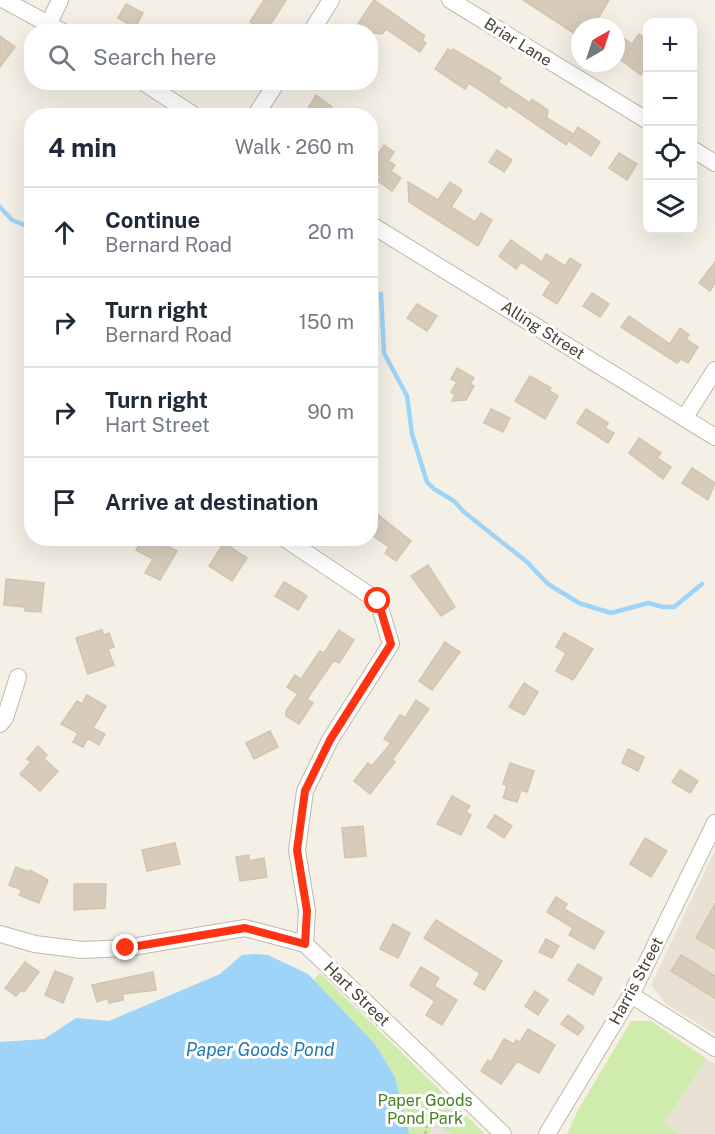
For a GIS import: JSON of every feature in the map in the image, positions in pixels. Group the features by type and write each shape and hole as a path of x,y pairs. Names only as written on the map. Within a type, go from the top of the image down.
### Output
{"street":[{"path":"4,0 50,24"},
{"path":"56,24 60,0"},
{"path":"315,24 331,0"},
{"name":"Briar Lane","path":"450,0 643,118"},
{"path":"155,90 183,108"},
{"path":"260,108 272,90"},
{"path":"697,152 715,163"},
{"name":"Alling Street","path":"378,229 715,437"},
{"path":"685,417 715,369"},
{"path":"296,546 378,601 391,644 330,740 305,791 297,850 307,911 305,944"},
{"path":"0,724 5,718 18,677"},
{"name":"Harris Street","path":"547,1134 631,995 715,823"},
{"name":"Hart Street","path":"0,934 26,942 82,950 126,948 245,928 305,944 503,1134"},
{"path":"631,995 715,1048"}],"path":[{"path":"425,1134 428,1126 425,1110 428,1103 434,1106"},
{"path":"411,1126 428,1126"}],"shaded area":[{"path":"715,850 715,1034 666,1004 651,985"},
{"path":"707,1059 715,1064 715,1134 678,1134 663,1124"},
{"path":"433,1120 451,1134 430,1134"}],"green space":[{"name":"Paper Goods Pond Park","path":"320,973 485,1134 407,1134 314,980"},
{"path":"631,1021 651,1021 707,1059 664,1123 678,1134 567,1134 578,1110"}],"water":[{"name":"Paper Goods Pond","path":"242,955 268,955 308,974 374,1043 395,1077 409,1134 0,1134 0,1042 44,1039 76,1018 109,1021 220,974"}],"building":[{"path":"264,0 286,0 271,24 250,22"},
{"path":"374,0 425,36 422,40 426,43 420,52 386,29 382,34 378,34 378,24 358,24"},
{"path":"523,0 609,0 598,18 571,18 571,31"},
{"path":"126,4 143,13 137,24 128,24 118,18"},
{"path":"639,34 643,37 643,72 641,75 625,63 625,39 632,44"},
{"path":"0,36 15,47 0,67"},
{"path":"448,49 451,51 453,49 501,78 498,82 530,103 532,99 548,110 547,118 573,134 566,145 508,105 506,108 469,83 465,89 435,69"},
{"path":"316,95 332,107 331,108 308,108"},
{"path":"578,127 600,142 591,156 569,141"},
{"path":"384,145 394,152 388,161 395,165 391,171 401,178 392,191 378,181 381,176 378,174 378,154"},
{"path":"497,150 512,160 504,172 489,162"},
{"path":"619,153 637,164 627,180 609,168"},
{"path":"408,182 438,200 450,182 462,190 451,207 475,222 481,213 492,220 478,246 409,202"},
{"path":"511,240 542,262 546,254 565,266 570,258 581,265 557,304 543,295 551,282 521,262 516,269 499,256"},
{"path":"715,262 715,283 710,291 699,283"},
{"path":"592,293 609,304 600,317 583,306"},
{"path":"417,304 437,316 427,331 407,318"},
{"path":"629,316 670,344 680,328 689,335 686,339 698,347 688,363 681,359 677,363 621,327"},
{"path":"457,368 474,378 470,384 474,386 466,400 452,401 455,395 451,392 457,382 451,379"},
{"path":"530,376 551,388 549,390 558,396 545,419 515,401"},
{"path":"491,409 510,418 503,432 484,423"},
{"path":"586,409 608,423 605,428 614,433 608,443 577,423"},
{"path":"639,438 661,453 657,458 671,467 663,479 629,453"},
{"path":"692,468 715,483 708,500 682,483"},
{"path":"378,515 411,541 396,561 385,553 389,547 378,539"},
{"path":"138,546 168,546 177,551 160,580 145,573 153,559 136,550"},
{"path":"222,546 229,546 247,558 232,581 209,566"},
{"path":"428,565 455,607 441,616 411,576"},
{"path":"6,579 44,583 41,612 25,611 25,607 4,605"},
{"path":"284,582 307,596 298,610 275,596"},
{"path":"102,630 104,635 109,633 114,647 108,649 114,665 88,674 76,638"},
{"path":"339,630 354,640 339,663 334,660 307,699 313,703 299,724 286,716 286,711 298,694 287,687 295,675 301,679 320,651 324,653"},
{"path":"564,633 593,649 573,680 556,671 566,653 556,647"},
{"path":"445,642 460,652 432,690 419,681"},
{"path":"524,683 538,692 524,715 509,707"},
{"path":"87,695 106,706 93,728 105,734 99,745 88,738 83,747 73,742 78,733 61,724 77,701 82,704"},
{"path":"416,700 429,709 392,760 395,762 370,794 354,781 368,763 372,766 391,743 384,739 400,715 405,718"},
{"path":"270,731 278,747 254,759 246,743"},
{"path":"38,746 47,755 44,759 58,771 40,791 20,774 31,762 27,759"},
{"path":"628,749 644,757 638,771 622,763"},
{"path":"510,763 534,771 527,792 521,790 517,802 503,798 507,786 503,784"},
{"path":"680,770 698,781 690,793 672,782"},
{"path":"452,796 470,806 466,812 471,815 461,835 437,824"},
{"path":"495,815 512,826 504,838 487,827"},
{"path":"363,826 366,856 345,858 342,828"},
{"path":"645,838 667,851 651,877 630,864"},
{"path":"175,843 180,864 147,871 142,850"},
{"path":"249,855 249,861 264,858 267,877 240,881 236,857"},
{"path":"16,867 29,872 30,870 48,880 39,903 19,895 22,890 9,885"},
{"path":"74,884 106,884 105,908 74,910"},
{"path":"556,897 567,904 564,909 604,932 594,949 569,935 573,928 547,912"},
{"path":"715,904 715,949 696,938"},
{"path":"436,920 502,961 484,990 474,984 480,973 424,938"},
{"path":"393,924 410,933 398,958 380,949"},
{"path":"546,939 559,946 552,958 539,952"},
{"path":"681,955 715,976 715,998 671,971"},
{"path":"25,962 39,972 24,992 21,990 16,996 5,988"},
{"path":"578,964 602,978 593,995 568,980"},
{"path":"421,967 439,978 434,986 457,1000 442,1025 426,1015 435,1001 410,985"},
{"path":"55,971 73,978 63,1003 45,995"},
{"path":"153,972 156,990 123,994 123,1000 109,1003 108,998 97,1002 92,985"},
{"path":"535,991 548,1000 538,1015 525,1006"},
{"path":"568,1015 584,1027 578,1035 561,1024"},
{"path":"528,1029 555,1045 539,1073 517,1061 501,1084 481,1071 488,1060 491,1062 504,1039 514,1044 516,1040 520,1042"}],"waterway":[{"path":"0,207 12,220 24,225"},
{"path":"381,294 384,353 407,396 412,434 427,482 434,489 454,501 464,512 527,562 548,584 579,603 611,613 648,603 674,607 702,584"}],"route":[{"path":"126,948 245,928 305,944 307,911 297,850 305,791 330,740 391,644 378,601"}]}
